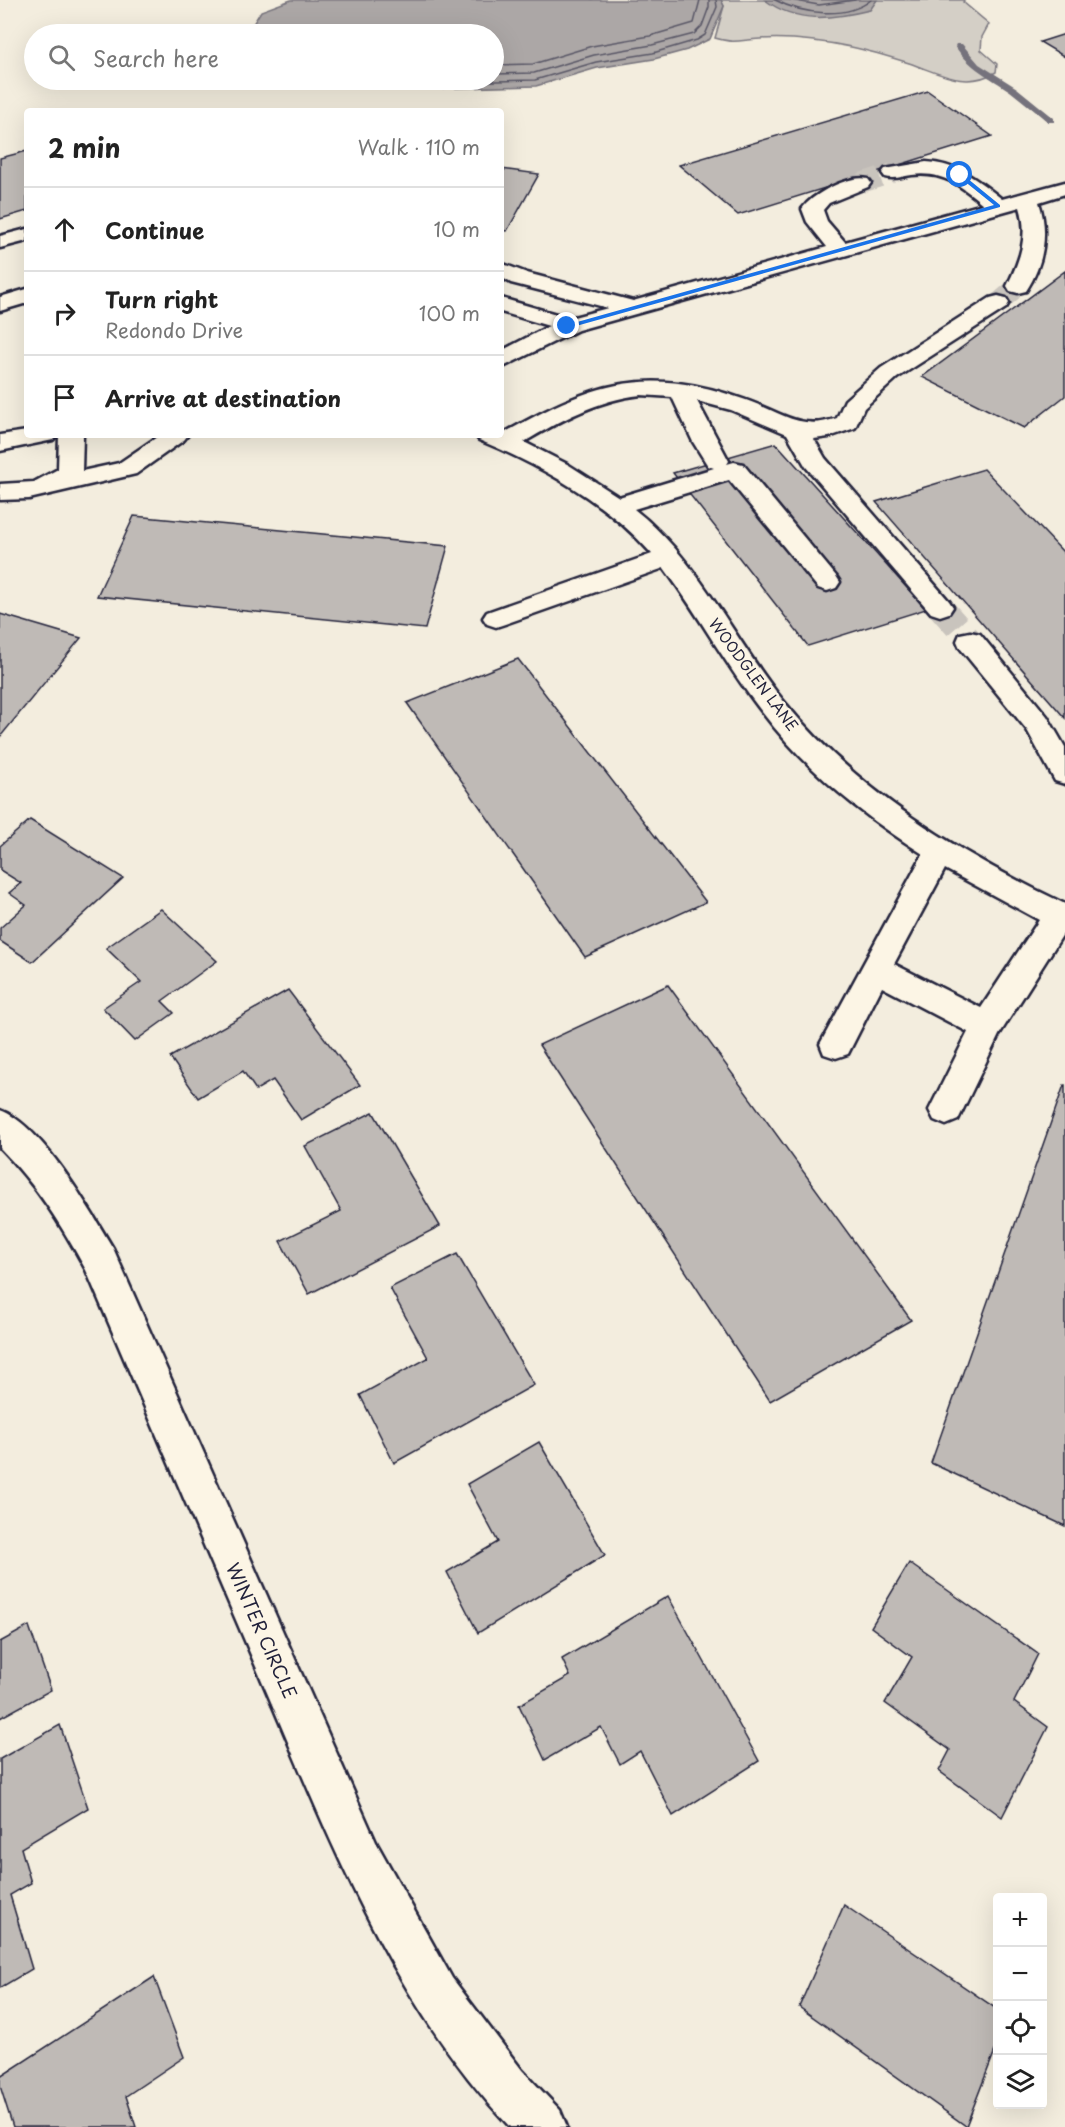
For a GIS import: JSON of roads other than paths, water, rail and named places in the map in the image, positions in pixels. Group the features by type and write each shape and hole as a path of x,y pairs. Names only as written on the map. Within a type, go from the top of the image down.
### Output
{"street":[{"path":"892,173 926,166 952,172 960,175 998,206"},
{"path":"840,250 817,222 812,208 822,199 861,183"},
{"path":"504,359 520,348 570,325 1065,188"},
{"path":"1018,286 1034,252 1035,218 1027,198"},
{"path":"0,242 24,236"},
{"path":"504,271 519,278 634,308"},
{"path":"0,304 24,297"},
{"path":"504,436 595,395 642,387 681,392 737,404 797,430 824,431 847,423 853,405 889,373 999,303"},
{"path":"504,306 570,325"},
{"path":"681,392 701,435 717,461"},
{"path":"797,430 815,462 940,607"},
{"path":"0,443 28,438"},
{"path":"53,486 70,472 71,438"},
{"path":"0,492 25,492 127,469 172,438"},
{"name":"WOODGLEN LANE","path":"497,439 598,495 669,558 787,723 837,775 908,831 997,885 1062,917"},
{"path":"614,507 734,470 827,582"},
{"path":"496,618 669,558"},
{"path":"970,641 1037,723 1065,772"},
{"path":"836,1044 940,851"},
{"path":"946,1110 987,1026 1062,917"},
{"path":"875,969 987,1026"},
{"name":"WINTER CIRCLE","path":"0,1125 36,1162 68,1204 100,1260 360,1858 436,1994 505,2087 543,2127"}],"water":[{"path":"291,0 721,0 724,6 710,39 687,50 654,59 597,68 536,86 504,87 504,24 253,24 261,11"},
{"path":"765,0 877,0 870,10 842,16 816,17 790,13"}],"waterway":[{"path":"959,46 976,66 1014,90 1051,120"}],"tunnel":[{"path":"861,183 892,173"},
{"path":"998,303 1018,286"},
{"path":"940,607 970,641"}]}
